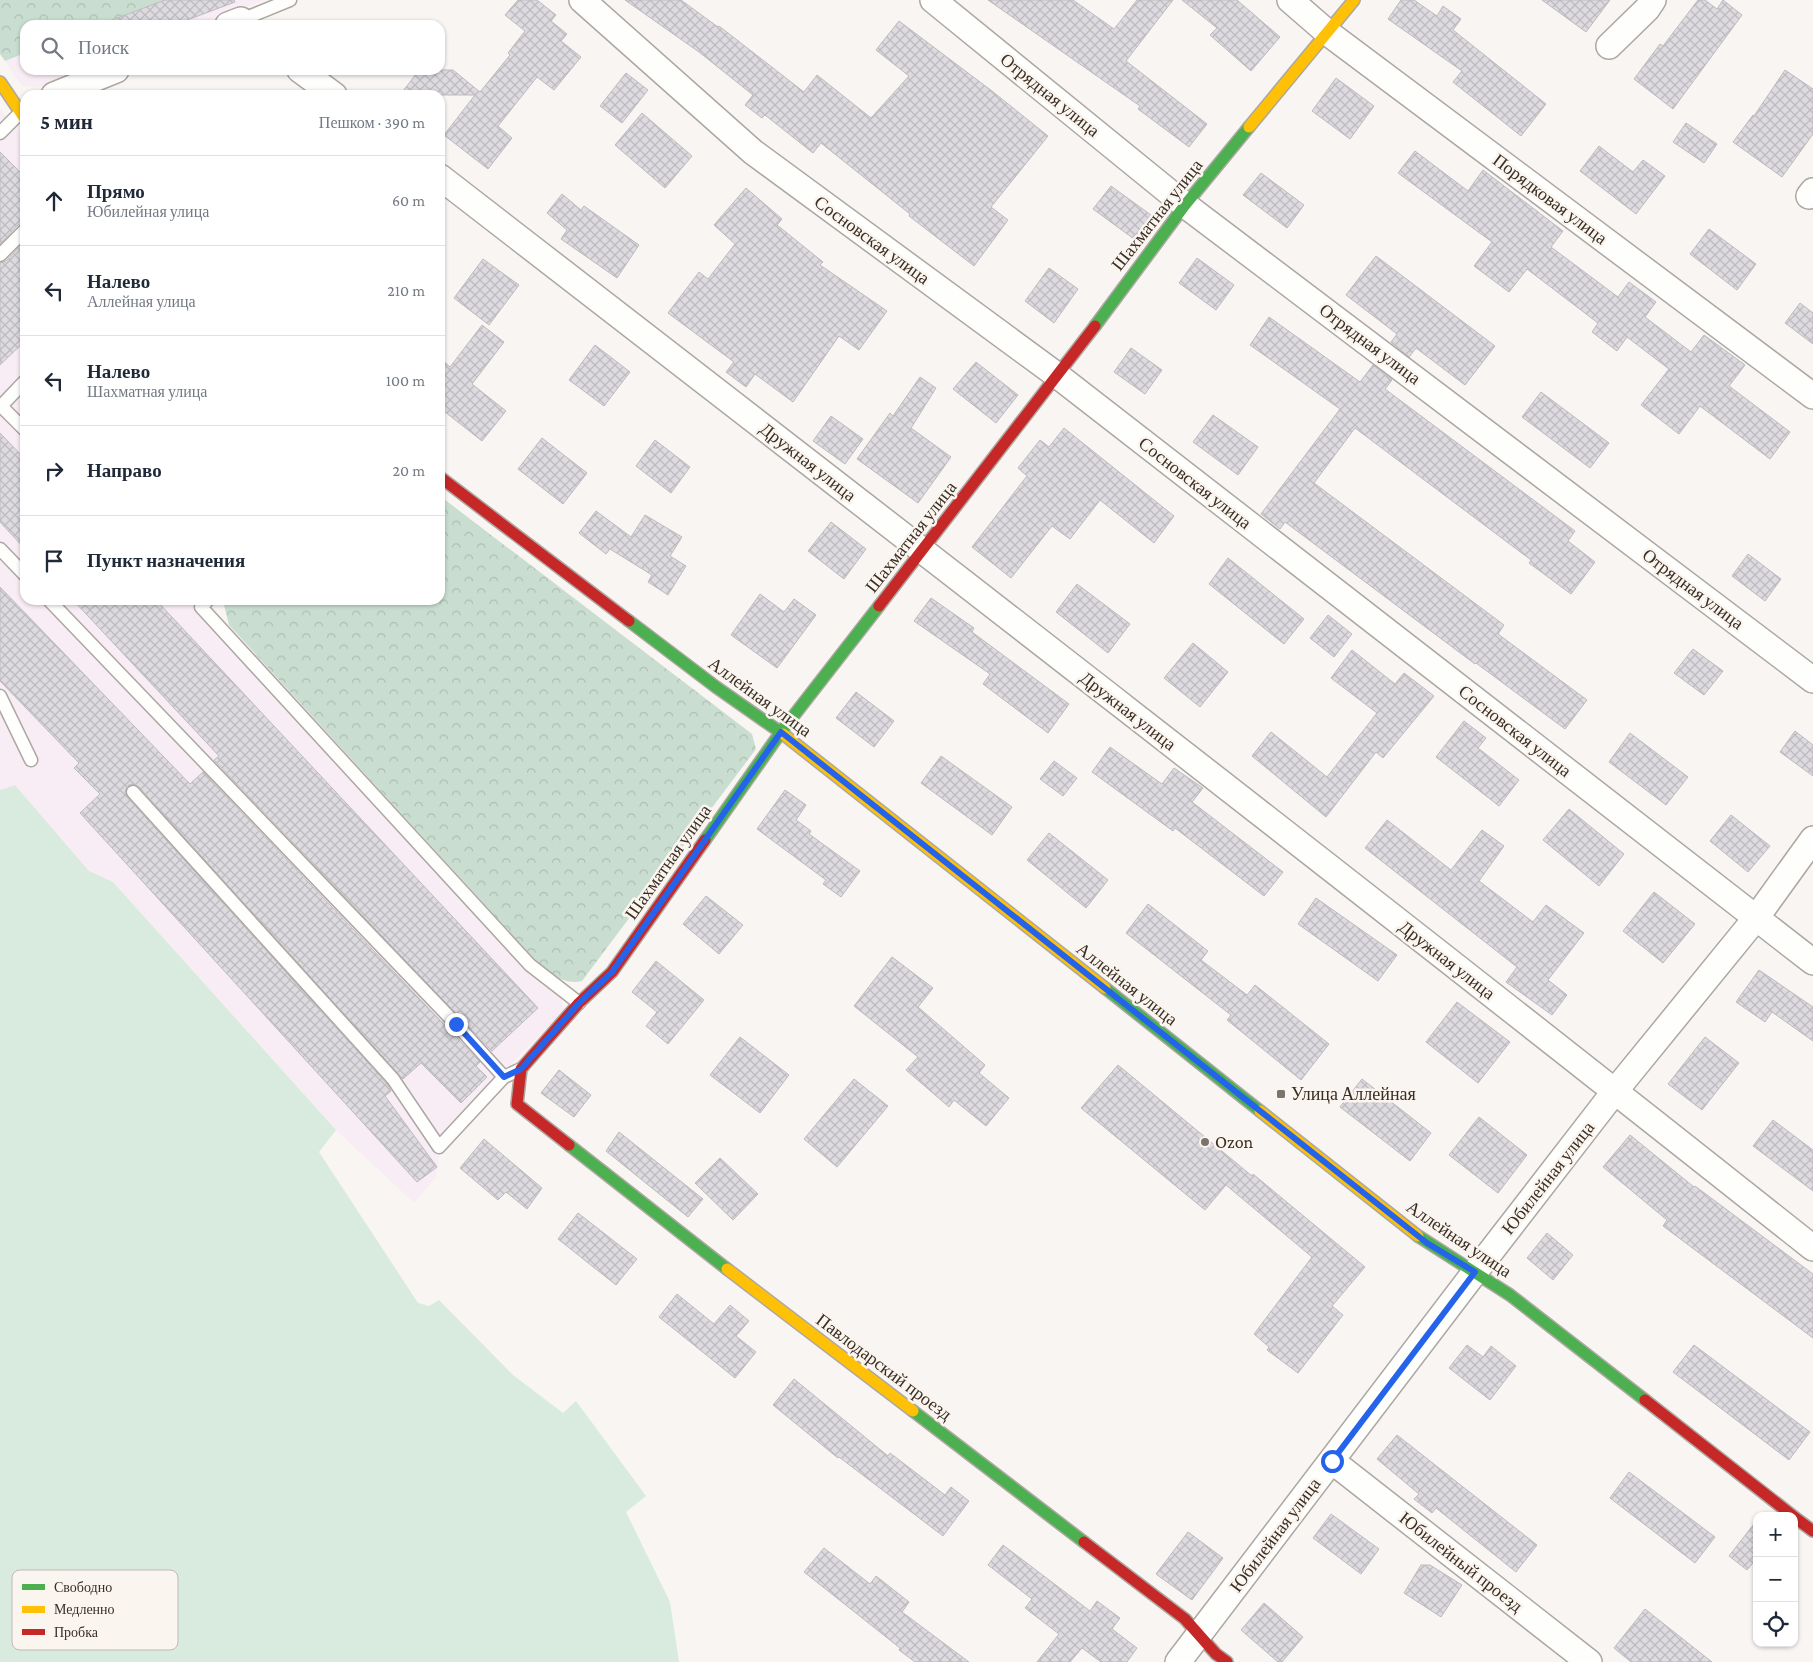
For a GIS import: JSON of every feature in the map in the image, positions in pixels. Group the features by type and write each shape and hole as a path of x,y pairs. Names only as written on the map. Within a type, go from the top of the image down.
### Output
{"street":[{"name":"Сосновская улица","path":"582,0 752,152 1058,376 1813,962"},
{"name":"Отрядная улица","path":"933,0 1185,205 1813,680"},
{"name":"Порядковая улица","path":"1290,0 1328,33 1813,396"},
{"name":"Шахматная улица","path":"521,1069 579,1003 612,972 781,732 1058,376 1185,205 1354,0"},
{"path":"1609,46 1653,0"},
{"path":"66,90 104,75"},
{"path":"307,75 327,90"},
{"path":"0,82 20,110"},
{"name":"Дружная улица","path":"445,181 923,550 1813,1248"},
{"name":"Аллейная улица","path":"445,481 716,687 781,732 1427,1243 1510,1295 1789,1512"},
{"name":"Юбилейная улица","path":"1178,1662 1475,1272 1615,1091 1756,918 1813,840"},
{"name":"Павлодарский проезд","path":"521,1069 517,1104 637,1200 1185,1619 1216,1654 1227,1662"},
{"name":"Юбилейный проезд","path":"1332,1461 1589,1662"},
{"name":"Аллейная улица","path":"1798,1519 1813,1531"}],"lane":[{"path":"245,20 290,0"},
{"path":"0,133 20,116"},
{"path":"0,255 20,235"},
{"path":"20,386 1,406 20,425"},
{"path":"0,549 20,570"},
{"path":"54,605 456,1024 504,1077"},
{"path":"204,605 530,965 579,1003"},
{"path":"0,696 31,760"},
{"path":"133,792 392,1079 439,1147 504,1077 521,1069"}],"shaded area":[{"path":"165,0 265,0 213,20 112,20"},
{"path":"20,55 20,75 69,75 39,87 22,86 5,61"},
{"path":"0,109 20,132 20,605 211,605 532,957 556,977 564,1010 443,1135 436,1177 414,1203 336,1130 113,882 89,871 15,785 0,790"}],"green space":[{"path":"0,0 165,0 112,20 20,20 20,55 5,61 0,54"},
{"path":"445,500 752,734 756,749 582,981 567,981 554,975 532,957 229,625 224,605 445,605"},
{"path":"15,785 89,871 113,882 336,1130 319,1152 418,1303 429,1306 439,1300 513,1375 563,1413 576,1401 646,1496 626,1512 670,1602 679,1662 0,1662 0,790"}],"building":[{"path":"165,0 234,0 235,2 187,20 112,20"},
{"path":"518,0 537,0 556,15 551,21 567,34 561,41 581,57 554,90 537,77 498,126 512,138 488,169 445,136 475,95 445,95 445,90 404,90 415,75 445,75 445,70 453,70 480,92 510,55 508,53 525,31 505,15"},
{"path":"625,0 681,0 719,26 804,92 817,75 871,118 909,76 876,50 899,21 1048,136 991,207 1008,220 974,266 909,216 910,214 821,143 813,153 765,115 762,118 745,105 753,95 699,52"},
{"path":"988,0 1073,0 1114,29 1137,0 1173,0 1126,61 1207,124 1189,147 1138,109 1140,106"},
{"path":"1182,0 1237,0 1280,37 1251,71 1210,35 1217,28"},
{"path":"1401,0 1414,0 1437,16 1443,6 1461,19 1453,30 1546,104 1521,136 1453,82 1462,71 1388,19"},
{"path":"1542,0 1610,0 1586,32"},
{"path":"1698,0 1705,0 1717,9 1723,0 1742,15 1673,109 1634,79 1660,44 1663,46"},
{"path":"1785,70 1813,89 1813,134 1782,177 1733,142 1754,116"},
{"path":"626,73 648,90 622,123 600,106"},
{"path":"1336,78 1374,106 1350,139 1312,111"},
{"path":"642,113 692,156 665,188 615,145"},
{"path":"1686,123 1717,144 1704,163 1673,142"},
{"path":"1599,146 1633,172 1643,160 1665,176 1636,214 1580,171"},
{"path":"1415,151 1468,191 1483,170 1563,231 1551,247 1618,297 1629,282 1656,302 1645,317 1691,352 1704,335 1745,365 1729,386 1790,432 1770,459 1700,406 1679,434 1641,405 1669,369 1627,337 1617,351 1592,332 1598,323 1527,269 1509,292 1474,266 1492,242 1398,173"},
{"path":"0,152 20,172 20,224 0,244"},
{"path":"1261,173 1304,205 1287,228 1243,195"},
{"path":"1111,186 1151,215 1134,239 1093,209"},
{"path":"746,188 782,219 777,225 823,262 820,265 887,311 859,350 839,336 793,402 755,374 746,387 726,372 734,362 668,313 699,272 708,279 735,244 714,225"},
{"path":"562,194 581,210 584,206 639,245 617,278 561,239 567,230 547,213"},
{"path":"1709,229 1756,264 1737,290 1690,254"},
{"path":"20,246 20,346 0,365 0,263 6,261"},
{"path":"1376,256 1495,346 1465,385 1416,348 1409,357 1391,342 1397,334 1346,295"},
{"path":"1197,258 1234,285 1216,310 1179,283"},
{"path":"483,259 519,285 489,325 454,298"},
{"path":"1049,268 1078,289 1054,323 1025,301"},
{"path":"1800,303 1813,313 1813,344 1785,323"},
{"path":"1269,317 1360,382 1373,365 1392,380 1385,389 1575,531 1568,541 1595,562 1571,594 1529,563 1531,560 1355,428 1314,483 1504,625 1498,634 1587,700 1565,729 1285,522 1280,529 1261,514 1340,409 1250,345"},
{"path":"482,325 504,342 472,384 506,411 482,441 445,412 445,362 450,367"},
{"path":"595,345 630,372 604,406 569,380"},
{"path":"1131,348 1162,370 1145,394 1114,372"},
{"path":"976,362 1018,395 996,423 953,389"},
{"path":"920,377 936,388 911,428 951,457 918,503 857,459 890,413 893,416"},
{"path":"1541,392 1609,443 1590,468 1522,417"},
{"path":"1213,415 1258,447 1238,475 1193,442"},
{"path":"831,416 863,439 845,464 813,441"},
{"path":"1064,428 1174,516 1154,543 1100,500 1070,539 1052,526 1011,578 972,547 1027,476 1018,468 1040,440 1049,447"},
{"path":"0,433 20,454 20,544 0,522"},
{"path":"542,438 587,473 563,504 518,469"},
{"path":"655,440 690,467 671,493 636,466"},
{"path":"596,511 631,537 645,515 682,537 670,556 686,566 668,595 648,582 652,575 610,549 606,554 579,533"},
{"path":"831,522 866,549 844,579 808,551"},
{"path":"1748,554 1781,579 1765,601 1732,576"},
{"path":"1228,558 1304,619 1284,644 1209,584"},
{"path":"1077,584 1130,624 1108,653 1056,612"},
{"path":"0,587 190,784 203,772 480,1062 476,1066 487,1077 461,1103 421,1063 403,1079 139,787 132,784 127,786 125,793 127,797 387,1084 391,1091 385,1096 437,1167 417,1182 80,813 100,794 74,768 79,763 0,681"},
{"path":"760,594 784,612 794,599 816,615 777,668 731,635"},
{"path":"931,598 974,628 972,632 1069,704 1048,733 983,684 990,674 914,621"},
{"path":"78,605 161,605 538,1008 492,1051 214,760 219,756"},
{"path":"1328,615 1352,634 1334,657 1310,638"},
{"path":"1193,643 1228,672 1200,707 1164,678"},
{"path":"1693,649 1723,671 1704,695 1674,673"},
{"path":"1352,650 1395,684 1404,673 1434,696 1383,758 1376,752 1326,817 1252,756 1271,732 1327,777 1377,713 1331,678"},
{"path":"856,692 894,721 874,747 836,718"},
{"path":"1464,721 1486,738 1478,748 1519,780 1499,806 1436,757"},
{"path":"1795,731 1813,745 1813,776 1780,752"},
{"path":"1630,733 1688,777 1666,805 1609,762"},
{"path":"1110,747 1162,784 1174,768 1203,788 1192,802 1283,872 1264,896 1175,828 1173,831 1092,772"},
{"path":"941,756 1012,807 992,835 921,783"},
{"path":"1054,761 1077,778 1063,796 1040,779"},
{"path":"785,790 806,805 796,820 811,831 809,834 860,871 841,897 823,884 826,880 757,829"},
{"path":"1569,809 1624,854 1599,886 1543,840"},
{"path":"1731,815 1770,846 1748,872 1710,841"},
{"path":"1387,820 1451,870 1482,830 1504,846 1479,881 1533,922 1546,905 1584,933 1548,980 1567,995 1552,1015 1506,982 1517,967 1365,848"},
{"path":"1049,833 1108,880 1086,908 1027,860"},
{"path":"1654,892 1695,924 1663,963 1623,931"},
{"path":"706,896 743,925 719,954 683,924"},
{"path":"1316,898 1397,955 1378,981 1298,924"},
{"path":"1148,904 1208,951 1201,960 1247,995 1255,985 1329,1044 1301,1080 1227,1020 1231,1015 1126,933"},
{"path":"892,957 933,988 918,1007 985,1065 979,1073 1009,1098 986,1126 954,1100 949,1107 906,1070 918,1057 854,1006"},
{"path":"656,961 704,1000 668,1044 646,1026 657,1012 632,992"},
{"path":"1759,970 1813,1007 1813,1041 1772,1012 1765,1022 1736,1002"},
{"path":"1457,1002 1510,1042 1478,1083 1426,1042"},
{"path":"740,1037 789,1075 760,1113 710,1075"},
{"path":"1705,1037 1739,1063 1702,1110 1668,1084"},
{"path":"1118,1065 1365,1267 1332,1306 1343,1315 1298,1373 1267,1350 1269,1347 1254,1334 1312,1257 1226,1185 1205,1210 1081,1108"},
{"path":"559,1070 591,1095 574,1117 541,1093"},
{"path":"854,1079 888,1106 837,1167 804,1139"},
{"path":"1362,1079 1431,1133 1410,1161 1340,1107"},
{"path":"1479,1117 1527,1155 1498,1193 1449,1155"},
{"path":"1773,1120 1813,1150 1813,1191 1753,1146"},
{"path":"619,1132 703,1199 688,1217 606,1151"},
{"path":"1630,1135 1694,1187 1813,1274 1813,1338 1663,1226 1667,1220 1603,1167"},
{"path":"484,1139 542,1188 527,1209 506,1192 498,1200 460,1168"},
{"path":"720,1158 758,1194 733,1220 695,1183"},
{"path":"578,1213 637,1259 616,1285 558,1239"},
{"path":"1547,1233 1573,1255 1553,1280 1527,1258"},
{"path":"677,1294 714,1324 730,1305 749,1321 736,1336 756,1352 735,1378 659,1317"},
{"path":"1467,1345 1483,1357 1491,1346 1516,1366 1490,1400 1449,1368"},
{"path":"1694,1345 1810,1432 1789,1460 1673,1372"},
{"path":"794,1379 888,1456 890,1453 945,1495 951,1487 969,1501 943,1536 838,1458 773,1405"},
{"path":"1397,1435 1537,1545 1516,1572 1436,1508 1432,1513 1414,1499 1419,1494 1377,1459"},
{"path":"1629,1472 1715,1537 1695,1563 1610,1498"},
{"path":"1331,1514 1379,1549 1361,1574 1313,1538"},
{"path":"1753,1525 1753,1563 1747,1570 1729,1556"},
{"path":"1188,1532 1223,1558 1192,1600 1156,1574"},
{"path":"1003,1545 1090,1611 1097,1601 1120,1618 1112,1629 1137,1648 1127,1662 1101,1662 1082,1648 1070,1662 1037,1662 1059,1634 1025,1608 1032,1599 988,1565"},
{"path":"824,1548 870,1584 876,1576 909,1602 902,1612 969,1662 915,1662 899,1650 900,1648 804,1572"},
{"path":"1421,1565 1430,1565 1462,1585 1441,1617 1404,1593"},
{"path":"1264,1603 1303,1637 1282,1662 1278,1662 1241,1630"},
{"path":"1645,1609 1712,1662 1631,1662 1614,1648"}],"traffic: fast":[{"path":"1095,326 1185,205 1249,127"},
{"path":"705,840 781,732 879,606"},
{"path":"629,621 716,687 783,734"},
{"path":"1105,988 1260,1111"},
{"path":"569,1145 727,1269"},
{"path":"1418,1236 1510,1295 1645,1400"},
{"path":"913,1411 1084,1542"}],"traffic: slow":[{"path":"1249,127 1354,0"},
{"path":"0,82 20,112"},
{"path":"783,734 1105,988"},
{"path":"1260,1111 1418,1236"},
{"path":"727,1269 913,1411"}],"traffic: jam":[{"path":"879,606 1095,326"},
{"path":"445,481 629,621"},
{"path":"569,1145 517,1104 521,1069 579,1003 612,972 705,840"},
{"path":"1645,1400 1788,1512"},
{"path":"1798,1520 1813,1531"},
{"path":"1084,1542 1185,1619 1216,1654 1227,1662"}],"place":[{"name":"Улица Аллейная","path":"1281,1094"},
{"name":"Ozon","path":"1205,1142"}],"route":[{"path":"456,1024 504,1077 521,1069 579,1003 612,972 781,732 1427,1243 1475,1272 1332,1461"}]}
